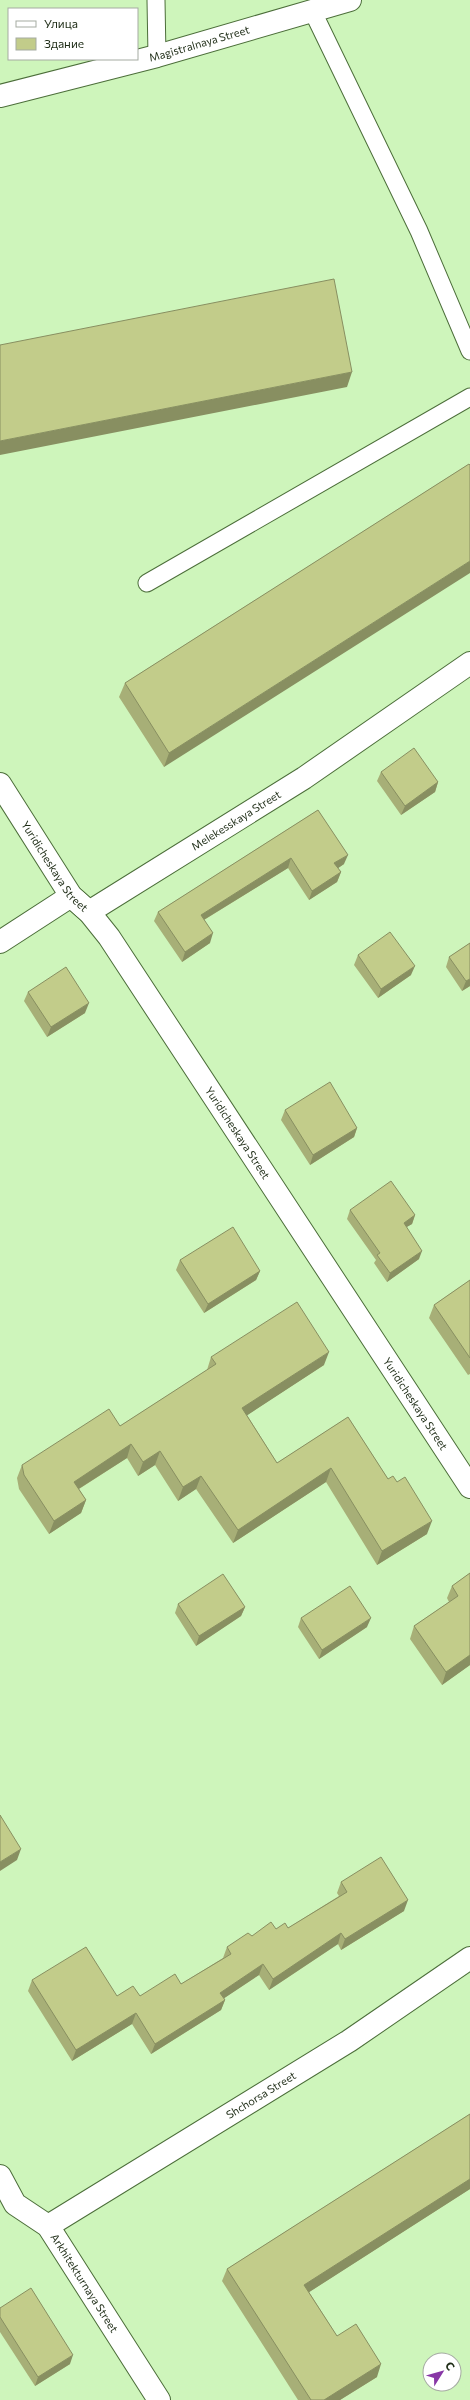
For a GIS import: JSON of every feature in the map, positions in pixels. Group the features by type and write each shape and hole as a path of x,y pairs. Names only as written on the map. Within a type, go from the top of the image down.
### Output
{"street":[{"name":"Magistralnaya Street","path":"0,96 157,56 350,0"},
{"name":"Melekesskaya Street","path":"89,912 304,778 470,663"},
{"name":"Yuridicheskaya Street","path":"0,784 71,896 89,912 122,957 470,1487"},
{"path":"0,942 71,896"},
{"name":"Shchorsa Street","path":"48,2226 349,2041 470,1958"},
{"name":"Arkhitekturnaya Street","path":"0,2176 8,2207 48,2226 159,2400"}],"lane":[{"path":"156,0 157,56"},
{"path":"312,10 419,231 470,351"},
{"path":"148,583 470,397"}],"building":[{"path":"334,279 352,372 0,441 0,345"},
{"path":"469,464 470,561 169,753 125,683"},
{"path":"414,748 438,782 405,806 381,772"},
{"path":"318,810 348,855 334,863 341,872 312,891 291,858 201,915 213,933 185,952 158,912"},
{"path":"390,932 415,966 381,989 358,955"},
{"path":"470,943 470,979 466,981 449,957"},
{"path":"66,967 89,1003 51,1027 28,992"},
{"path":"330,1082 357,1128 313,1155 285,1110"},
{"path":"391,1181 415,1215 404,1223 422,1251 390,1273 377,1255 380,1253 350,1210"},
{"path":"233,1227 260,1271 208,1304 180,1260"},
{"path":"470,1280 470,1358 434,1305"},
{"path":"297,1302 329,1352 242,1408 277,1463 348,1417 388,1479 393,1476 397,1482 405,1477 432,1521 382,1551 331,1468 238,1530 201,1476 183,1487 160,1451 143,1462 131,1444 74,1482 86,1500 54,1521 24,1475 22,1465 109,1409 120,1426 216,1364 211,1357"},
{"path":"470,1573 470,1655 446,1672 414,1626 458,1596 452,1586"},
{"path":"223,1574 245,1607 199,1636 178,1604"},
{"path":"350,1586 371,1618 322,1650 301,1618"},
{"path":"0,1815 21,1849 0,1862"},
{"path":"381,1857 408,1900 345,1939 341,1933 273,1979 263,1964 220,1993 225,2000 155,2044 136,2013 76,2050 32,1980 86,1947 117,1996 133,1986 140,1996 175,1974 181,1984 231,1954 227,1947 248,1933 252,1936 271,1922 276,1929 285,1923 288,1928 347,1892 341,1882"},
{"path":"470,2114 470,2179 304,2285 337,2336 356,2324 381,2364 324,2400 311,2400 227,2269"},
{"path":"31,2288 73,2355 38,2377 0,2317 0,2308"}]}
